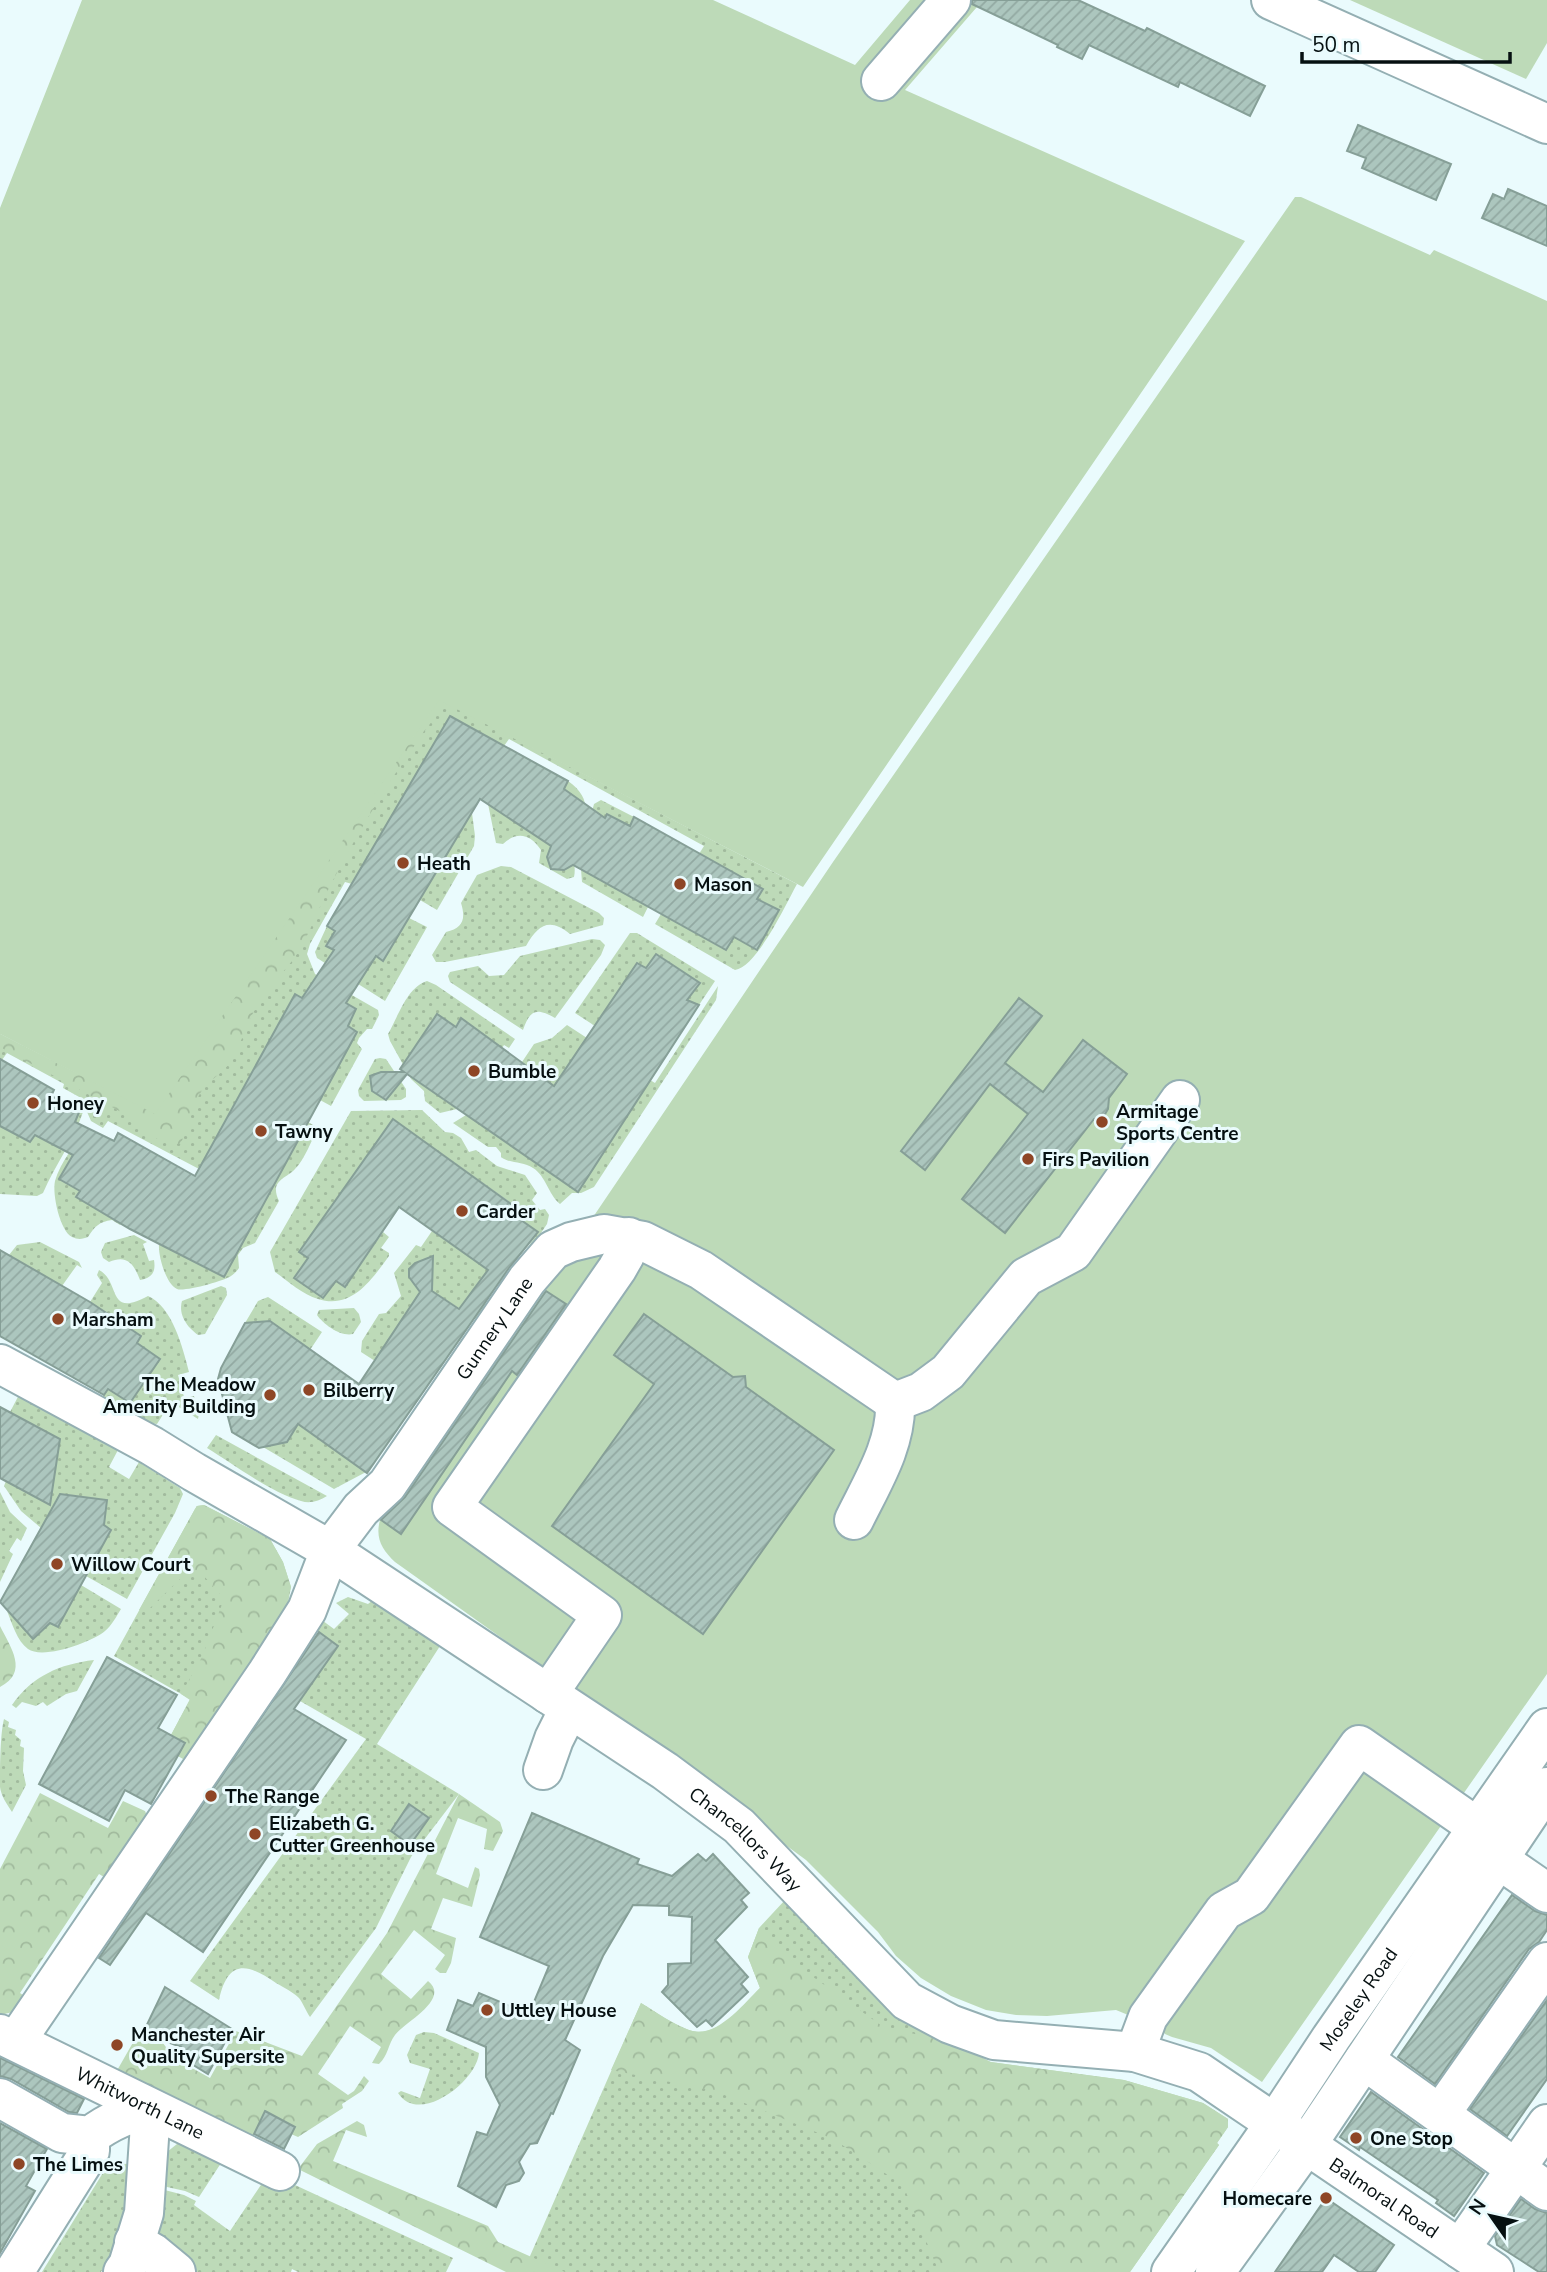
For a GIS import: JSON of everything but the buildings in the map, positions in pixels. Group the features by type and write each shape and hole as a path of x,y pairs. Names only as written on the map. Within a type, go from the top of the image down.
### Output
{"main road":[{"path":"881,81 951,0"},
{"path":"1271,0 1547,124"},
{"path":"854,1520 890,1442 894,1428 895,1402 921,1392 948,1372 1026,1278 1073,1252 1180,1100"},
{"name":"Gunnery Lane","path":"8,2038 225,1737 306,1610 330,1550 360,1509 387,1485 527,1280 553,1250 571,1242 604,1234 643,1241 701,1270 895,1402"},
{"path":"542,1770 554,1739 558,1701 602,1615 452,1507 617,1269 625,1255 629,1237"},
{"name":"Chancellors Way","path":"0,1364 152,1446 330,1550 659,1766 739,1826 907,2001 950,2024 994,2040 1135,2052 1199,2072 1275,2123"},
{"name":"Moseley Road","path":"1171,2272 1547,1728"},
{"path":"1135,2052 1148,2017 1224,1912 1251,1896 1359,1745 1478,1827"},
{"name":"Moseley Road","path":"1215,2272 1306,2146 1547,1787"},
{"path":"1498,1859 1547,1893"},
{"path":"1441,2113 1547,1962"},
{"name":"Whitworth Lane","path":"8,2038 280,2171"},
{"path":"1364,2060 1547,2191"},
{"path":"0,2098 62,2133 90,2136 107,2123 129,2113 151,2109 144,2213 129,2257"},
{"name":"Balmoral Road","path":"1275,2123 1494,2272"},
{"path":"1460,2249 1547,2124"},
{"path":"14,2272 90,2151 90,2136"},
{"path":"129,2257 153,2252 176,2272"}],"green space":[{"path":"82,0 713,0 855,65 910,0 983,0 905,90 1245,241 803,887 439,700 155,1114 0,1034 0,208"},
{"path":"1350,0 1547,0 1547,43 1526,79"},
{"name":"Armitage Sports Centre","path":"1295,197 1301,197 1430,255 1434,250 1547,301 1547,1674 1262,2082 1211,2048 1172,2037 1160,2028 1116,2010 1047,2016 1016,2015 986,2010 951,1996 921,1978 896,1956 878,1932 806,1860 395,1562 383,1548 378,1532 380,1520 526,1307 560,1266 833,862"},
{"path":"439,699 797,884 761,947 744,966 735,970 655,924 661,914 725,950 734,937 779,911 757,899 699,854 704,846 509,739 504,746 450,716 352,884 345,882 310,944 307,954 315,974 378,1010 379,1015 372,1029 367,1029 359,1038 357,1043 362,1049 331,1106 320,1100 357,1032 348,1026 356,1009 312,984 302,998 294,995 199,1169 108,1121 103,1128 91,1121 81,1098 63,1088 64,1084 7,1053 0,1059 0,1034 155,1113"},
{"path":"439,699 446,703 413,747 369,816 329,888 302,946 260,1001 230,1063 199,1095 181,1143 172,1145 155,1138 136,1120 0,1047 0,1034 155,1113"},
{"path":"568,781 583,797 585,814 574,857 574,877 567,879 539,863 541,850 532,840 518,836 503,844 496,843 488,804 537,836 582,802 564,789"},
{"path":"601,800 634,817 630,826 607,814 582,860 598,879 648,907 643,917 582,882 580,857 594,804"},
{"path":"472,813 474,846 437,910 420,900"},
{"path":"501,866 511,867 599,913 604,918 603,925 570,934 556,926 545,926 535,933 526,946 436,962 432,955 446,932 462,922 461,903 477,875"},
{"path":"409,918 427,927 385,1001 317,958 315,952 327,926 335,931 327,946 367,970 376,956 384,960"},
{"path":"630,933 637,933 715,981 699,1005 687,1000 700,983 657,954 646,968 637,963 595,1026 575,1013"},
{"path":"592,939 600,940 605,945 601,955 555,1018 543,1012 534,1012 523,1030 450,982 448,976 450,972 478,966 489,976 504,975 520,956"},
{"path":"427,981 515,1039 509,1048 504,1045 502,1048 460,1019 421,1083 457,1109 440,1113 425,1101 424,1091 411,1079 388,1034 414,989"},
{"path":"718,986 716,1000 594,1187 581,1193 572,1193 560,1204 537,1171 525,1164 501,1157 496,1147 488,1147 453,1123 466,1115 578,1192 650,1080 655,1083"},
{"path":"567,1025 587,1038 554,1086 522,1062 534,1044 552,1038"},
{"path":"375,1059 386,1059 406,1089 406,1097 401,1100 364,1101 359,1096 358,1090"},
{"path":"80,1110 83,1112 79,1123 43,1193 37,1196 0,1194 0,1126 29,1142 35,1135 61,1149"},
{"path":"422,1110 445,1132 461,1138 469,1152 476,1150 497,1166 525,1175 537,1193 532,1200 540,1210 545,1209 549,1215 547,1224 503,1290 484,1276 472,1293 491,1307 479,1321 437,1294 427,1309 375,1361 361,1352 362,1341 379,1314 386,1313 401,1296 394,1273 416,1245 421,1247 432,1231 485,1268 490,1264 509,1276 538,1232 521,1220 525,1213 393,1119 300,1252 308,1258 294,1277 323,1297 336,1281 345,1287 383,1232 389,1237 381,1248 389,1253 389,1256 376,1274 351,1296 330,1301 307,1294 275,1272 270,1252 351,1111"},
{"path":"308,1122 318,1128 299,1165 277,1184 276,1194 279,1201 255,1243 243,1248 238,1255 239,1268 227,1278 204,1286 181,1290 173,1286 164,1269 159,1244"},
{"path":"85,1128 88,1130 59,1179 80,1191 77,1197 121,1224 112,1220 104,1222 95,1227 88,1237 78,1239 72,1237 64,1228 54,1187 60,1168"},
{"path":"134,1235 147,1242 143,1244 149,1261 154,1260 152,1274 140,1280 129,1262 121,1259 109,1262 103,1258 101,1252 105,1243"},
{"path":"40,1242 79,1262 82,1268 77,1265 62,1286 9,1255 17,1245"},
{"path":"99,1270 106,1275 120,1301 135,1302 148,1296 164,1309 170,1318 180,1340 189,1372 178,1375 184,1397 194,1396 199,1411 198,1419 171,1402 157,1424 148,1423 80,1393 84,1386 102,1397 108,1389 160,1359 137,1343 141,1336 90,1302 102,1283 97,1275"},
{"path":"221,1286 226,1288 227,1295 205,1334 198,1335 184,1320 182,1301"},
{"path":"268,1297 322,1332 310,1350 270,1321 245,1323 258,1301"},
{"path":"354,1308 361,1322 353,1334 343,1334 333,1329 317,1315 319,1310"},
{"path":"20,1393 118,1450 109,1467 129,1479 139,1462 180,1488 183,1494 175,1513 127,1599 86,1576 111,1530 104,1525 107,1500 64,1494 60,1502 56,1500 41,1528 21,1511 4,1486 6,1481 24,1491 54,1436 10,1412"},
{"path":"298,1424 366,1472 334,1489 263,1447 287,1442"},
{"path":"216,1435 327,1496 304,1502 265,1485 207,1448"},
{"path":"0,1492 10,1512 27,1528 21,1541 17,1538 9,1551 13,1554 0,1582"},
{"path":"204,1505 270,1539 283,1562 291,1587 288,1603 183,1759 178,1756 185,1743 171,1735 190,1699 114,1656 195,1509"},
{"path":"204,1505 270,1539 283,1562 291,1587 279,1630 187,1760 178,1756 185,1743 171,1735 190,1700 181,1694 202,1657 224,1599 203,1575 180,1579 148,1610 139,1610 195,1509"},
{"path":"81,1585 121,1609 110,1626 99,1635 56,1651 35,1652 24,1646 7,1611 33,1639 50,1623 58,1626"},
{"path":"348,1597 368,1604 373,1600 440,1646 377,1744 459,1794 411,1857 376,1928 310,2017 294,1994 266,1976 248,1969 233,1971 219,2000 190,1981 366,1739 300,1701 338,1646 313,1628 319,1618 334,1629 349,1614 336,1603"},
{"path":"0,1626 16,1667 9,1681 0,1687"},
{"path":"94,1660 77,1691 66,1694 47,1706 43,1702 36,1706 22,1702 16,1708 12,1705 28,1686 48,1673"},
{"path":"4,1719 9,1722 8,1727 16,1730 15,1735 21,1740 20,1746 24,1748 23,1771 26,1785 12,1812 0,1787"},
{"path":"40,1793 108,1828 123,1801 145,1811 148,1818 109,1880 99,1874 20,1993 30,2000 13,2012 0,2015 0,1869"},
{"path":"459,1794 500,1822 503,1831 493,1851 484,1849 487,1829 458,1818 436,1874 468,1888 475,1867 479,1869 480,1875 472,1907 443,1898 431,1929 456,1938 451,1963 446,1973 435,1969 445,1955 414,1930 381,1974 411,1999 428,1981 434,1988 434,1995 424,2010 395,2035 379,2064 372,2063 381,2047 350,2026 318,2074 348,2095 364,2076 369,2081 362,2091 342,2104 343,2108 298,2137 291,2134 295,2127 265,2112 251,2140 115,2074 135,2039 143,2033 160,2039 174,2058 210,2078 236,2031 302,2056 387,1933"},
{"path":"785,1900 902,2017 990,2062 1124,2080 1203,2103 1228,2119 1228,2127 1217,2143 1219,2145 1130,2272 523,2272 641,2003 689,2030 700,2032 720,2026 760,1988 748,1957 759,1928"},
{"path":"759,1928 781,1954 882,2026 952,2043 991,2062 1124,2080 1203,2103 1228,2119 1228,2127 1217,2143 1219,2145 1130,2272 939,2272 903,2185 833,2139 715,2091 611,2070 641,2003 676,2025 699,2032 719,2025 737,2011 760,1988 748,1957"},
{"path":"434,2033 479,2053 476,2064 458,2087 446,2096 419,2105 407,2102 398,2093 401,2091 420,2098 430,2069 410,2063 407,2055 416,2035"},
{"path":"357,2121 364,2125 367,2137 346,2130 333,2161 488,2226 498,2242 565,2272 506,2272 298,2169 317,2144"},
{"path":"182,2140 223,2160 199,2197 158,2185 157,2160"},
{"path":"109,2163 128,2164 135,2190 113,2250 101,2272 42,2272"},
{"path":"269,2173 453,2258 446,2272 298,2272 292,2269 291,2272 191,2272 157,2238 157,2188 196,2201 194,2205 230,2231"}],"place":[{"name":"Heath","path":"403,863"},
{"name":"Mason","path":"680,884"},
{"name":"Bumble","path":"474,1071"},
{"name":"Honey","path":"33,1103"},
{"name":"Armitage Sports Centre","path":"1102,1122"},
{"name":"Tawny","path":"261,1131"},
{"name":"Firs Pavilion","path":"1028,1159"},
{"name":"Carder","path":"462,1211"},
{"name":"Marsham","path":"58,1319"},
{"name":"Bilberry","path":"309,1390"},
{"name":"The Meadow Amenity Building","path":"270,1395"},
{"name":"Willow Court","path":"57,1564"},
{"name":"The Range","path":"211,1796"},
{"name":"Elizabeth G. Cutter Greenhouse","path":"255,1834"},
{"name":"Uttley House","path":"487,2010"},
{"name":"Manchester Air Quality Supersite","path":"117,2045"},
{"name":"One Stop","path":"1356,2138"},
{"name":"The Limes","path":"19,2164"},
{"name":"Homecare","path":"1326,2198"}]}
